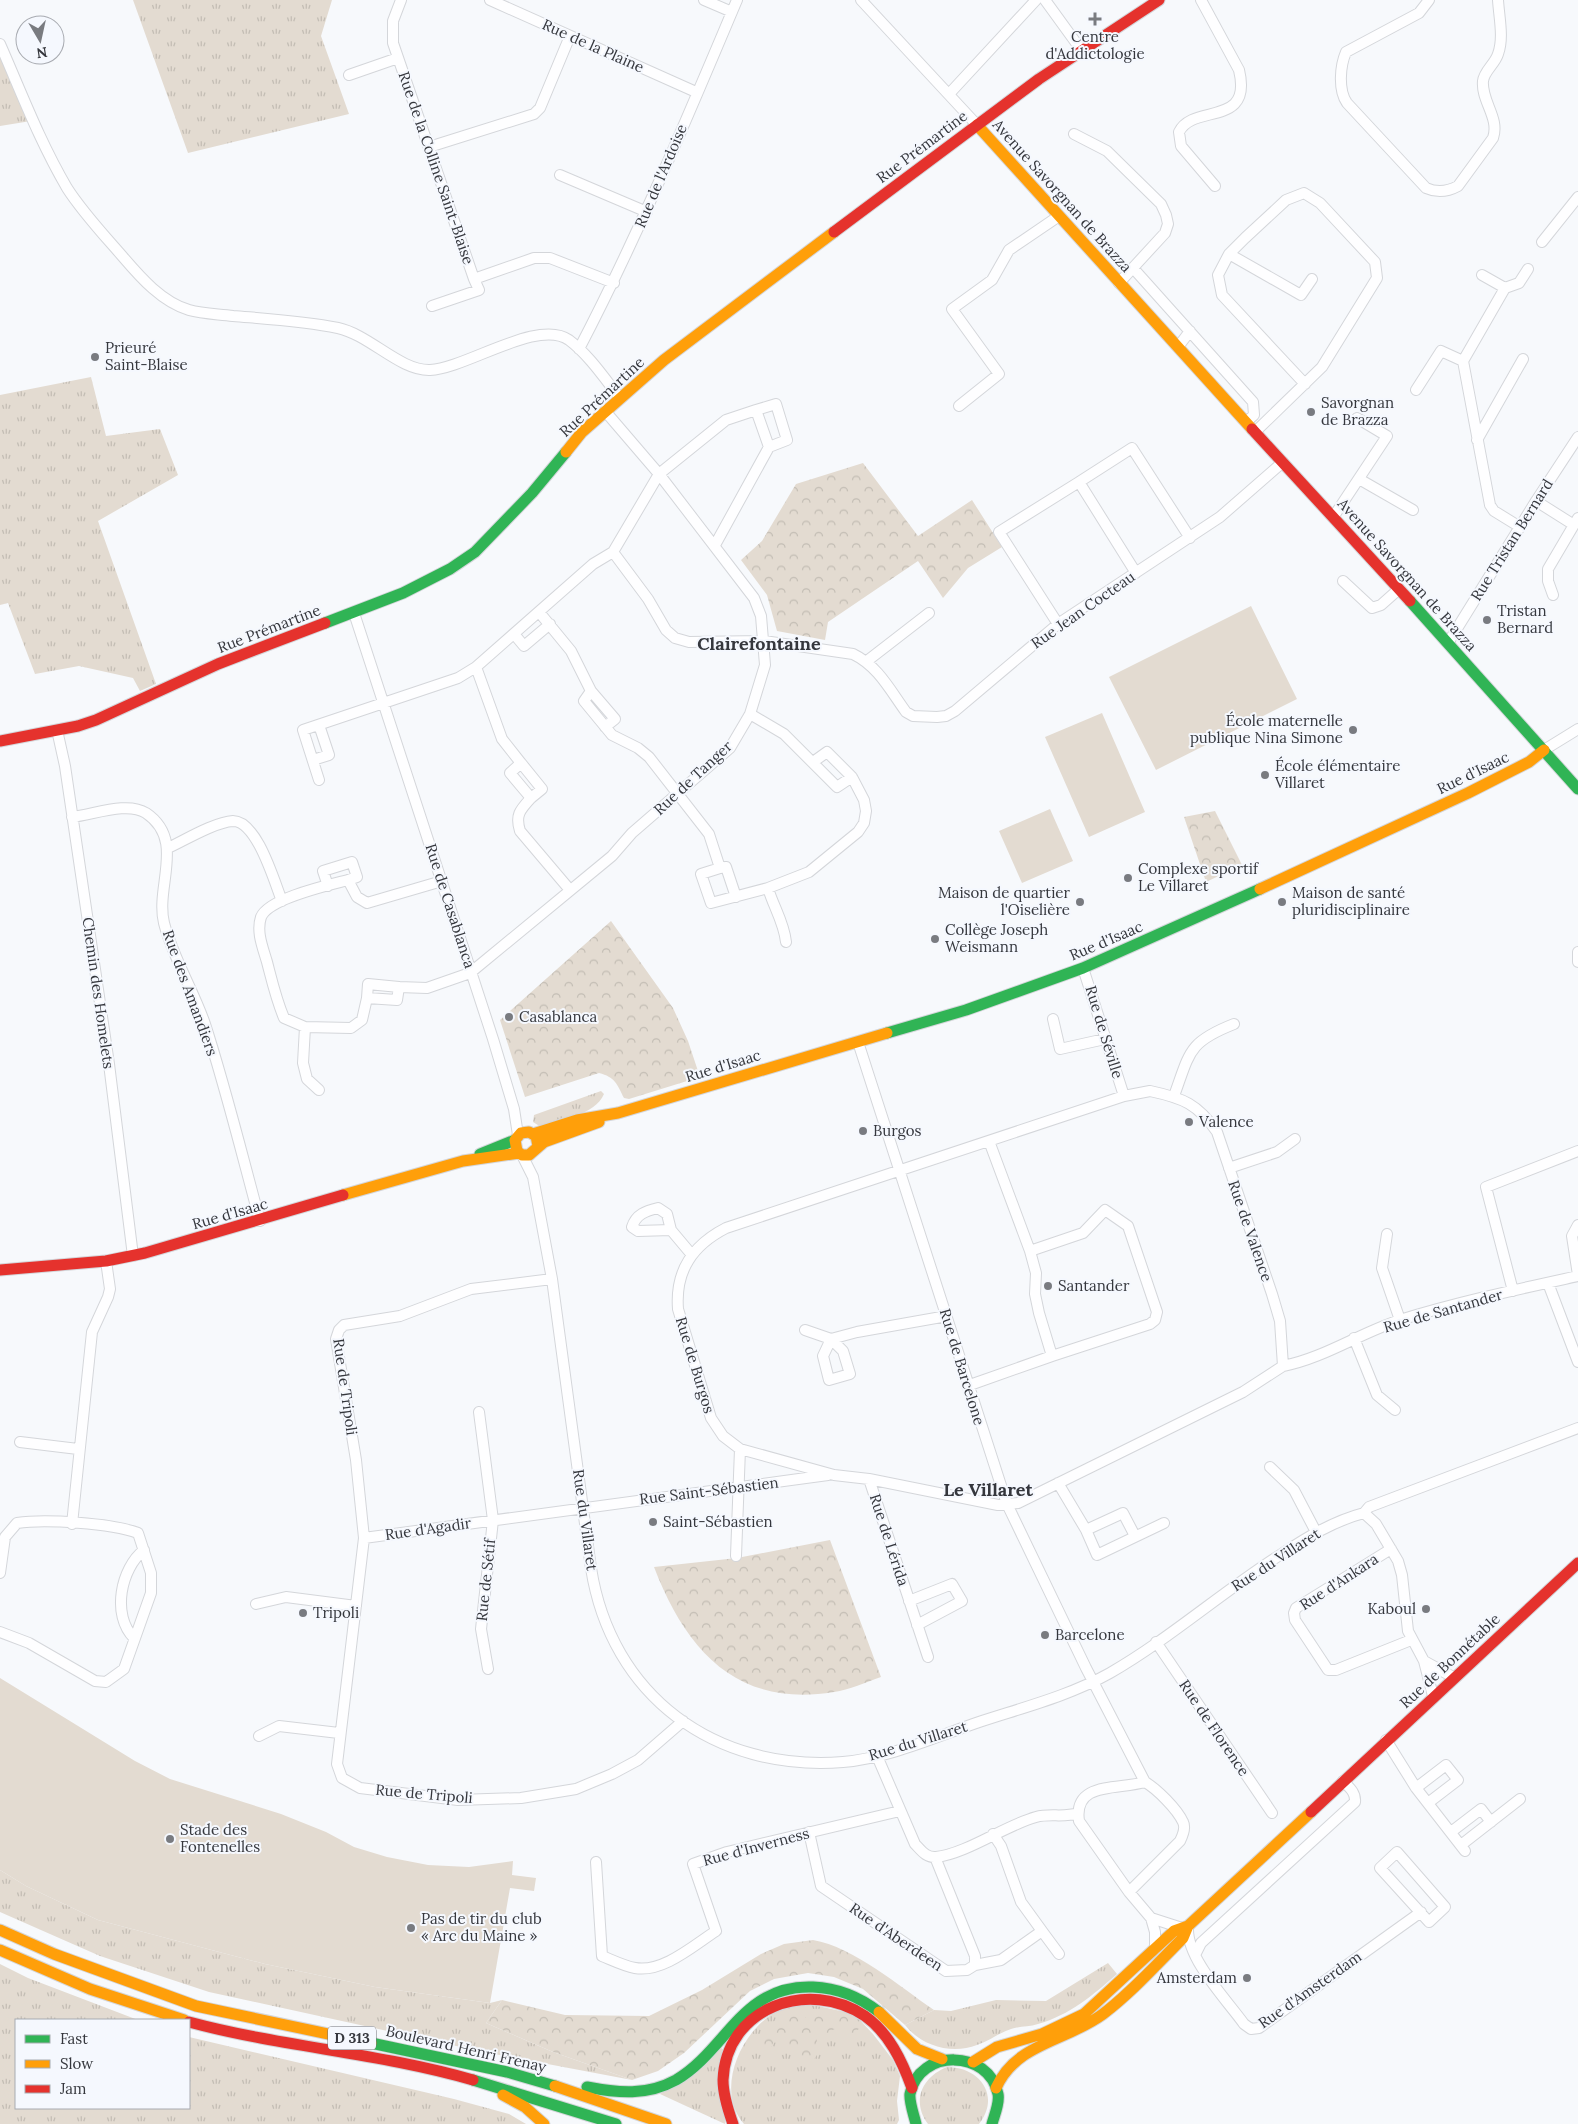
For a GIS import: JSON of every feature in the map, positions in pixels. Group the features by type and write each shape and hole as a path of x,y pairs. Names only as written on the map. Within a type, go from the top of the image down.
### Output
{"main road":[{"name":"Rue Prémartine","path":"0,741 96,720 218,664 403,593 450,569 475,552 532,493 582,432 678,349 978,125 1082,51 1159,0"},
{"name":"Avenue Savorgnan de Brazza","path":"978,125 1119,283 1334,516 1578,789"},
{"name":"Rue d'Isaac","path":"0,1270 106,1261 133,1256 463,1161 524,1135 577,1120 618,1113 966,1010 1083,968 1349,849 1468,793 1529,762 1544,750"},
{"name":"Rue d'Isaac","path":"463,1161 528,1152 618,1113"},
{"path":"524,1135 528,1152"},
{"path":"524,1135 514,1146 528,1152"},
{"name":"Rue de Bonnétable","path":"973,2062 997,2047 1042,2034 1084,2014 1174,1931 1185,1927 1578,1563"},
{"name":"Rue de Bonnétable","path":"992,2124 998,2102 996,2088 1000,2077 1010,2063 1018,2056 1075,2032 1102,2014 1183,1938 1185,1927"},
{"name":"Boulevard Henri Frenay","path":"0,1930 54,1954 196,2006 507,2072 592,2097 666,2124"},
{"path":"0,1950 42,1970 91,1989 181,2019"},
{"path":"507,2072 521,2072 623,2093 649,2091 667,2085 698,2062 732,2023 753,2003 768,1994 796,1986 829,1988 852,1994 878,2011 920,2051 942,2059"},
{"path":"733,2124 723,2088 724,2072 733,2046 751,2020 764,2010 794,1999 827,2000 852,2009 865,2017 892,2046 912,2088"},
{"name":"Boulevard Henri Frenay","path":"190,2022 218,2030 332,2050 464,2077 528,2094 616,2124"},
{"path":"916,2124 911,2112 912,2088 919,2075 929,2065 942,2059 958,2058 973,2062 991,2077 996,2088"},
{"path":"464,2077 517,2102 537,2116 544,2124"},
{"path":"908,2124 911,2112"}],"street":[{"name":"Rue de la Colline Saint-Blaise","path":"401,0 393,21 393,43 474,279 534,258 550,258 614,283"},
{"name":"Rue de la Plaine","path":"490,0 696,92"},
{"path":"704,0 732,12"},
{"name":"Rue de l'Ardoise","path":"579,349 614,283 647,212 696,92 737,0"},
{"name":"Avenue Savorgnan de Brazza","path":"861,0 978,125"},
{"path":"949,94 1036,0"},
{"path":"1045,0 1082,51"},
{"path":"1201,0 1239,70 1242,80 1242,94 1237,102 1224,110 1186,124 1179,132 1181,146 1215,186"},
{"path":"1428,0 1419,13 1346,52 1342,71 1342,93 1346,104 1426,188 1440,191 1450,191 1458,186 1493,138 1496,130 1483,89 1483,80 1498,56 1501,46 1498,0"},
{"path":"429,147 534,114 540,108 570,36"},
{"path":"0,44 31,121 68,189 89,217 144,281 157,292 184,308 214,314 318,324 342,329 371,341 399,361 428,370 458,364 543,334 567,339 579,349 620,398"},
{"path":"349,75 398,58"},
{"path":"1074,134 1107,151 1161,204 1166,215 1168,224 1165,233 1119,283"},
{"path":"560,175 647,212"},
{"path":"1255,432 1305,384 1322,367 1373,286 1378,272 1375,262 1320,203 1304,193 1286,200 1229,254 1218,275 1222,296 1305,384"},
{"path":"1542,242 1578,197"},
{"path":"959,406 999,374 952,309 992,280 1009,250 1059,216"},
{"path":"1229,254 1301,295 1312,279"},
{"name":"Avenue Savorgnan de Brazza","path":"1134,268 1254,402 1254,415 1246,422"},
{"path":"1520,527 1494,511 1490,506 1463,361 1505,288 1519,283 1528,269"},
{"path":"1482,275 1505,288"},
{"path":"432,306 479,290 474,279"},
{"path":"1178,347 1190,331"},
{"path":"1416,390 1441,351 1463,361"},
{"path":"1477,440 1523,359"},
{"path":"319,780 303,730 452,680 476,667 593,564 613,552 659,474 726,420 776,404 787,440 769,447 715,545"},
{"path":"756,410 769,447"},
{"name":"Rue de Tanger","path":"305,1026 351,1028 362,1020 367,998 397,1000 399,987 427,988 464,977 612,856 632,833 730,748 750,714 764,665 764,640 761,616 754,598 659,474 605,411"},
{"path":"1334,516 1387,436 1357,418"},
{"name":"Rue Tristan Bernard","path":"1448,643 1578,437"},
{"path":"1058,624 999,532 1132,448 1190,538"},
{"name":"Rue Jean Cocteau","path":"867,660 906,712 912,716 946,716 1058,624 1220,517 1283,462"},
{"path":"1359,479 1412,510"},
{"path":"1079,482 1136,573"},
{"path":"1536,501 1576,522 1548,569 1548,581 1553,596"},
{"path":"613,552 648,600 666,630 675,638 689,642 764,640 853,654 867,660 929,613"},
{"path":"1342,581 1372,608 1381,605 1399,589"},
{"path":"539,612 571,650 591,690 584,701 612,735 638,748 649,757 679,793 709,834 720,868"},
{"name":"Rue de Casablanca","path":"354,613 524,1135"},
{"path":"514,634 524,646 550,624"},
{"path":"476,667 502,739 542,789 518,812 517,821 520,831 570,890"},
{"path":"750,714 784,734 837,787 852,777"},
{"path":"313,760 329,755 319,725"},
{"name":"Rue d'Isaac","path":"1544,750 1578,729"},
{"name":"Chemin des Homelets","path":"57,730 109,1064 133,1256"},
{"path":"736,896 726,868 701,874 711,903 768,888 809,872 858,832 864,823 866,811 864,800 852,777 827,752 812,762"},
{"path":"521,763 510,773 531,798"},
{"path":"72,817 132,808 146,814 155,823 168,848 220,825 232,821 241,823 253,833 282,901"},
{"name":"Rue des Amandiers","path":"168,848 168,863 162,886 163,921 183,976 204,1023 260,1220"},
{"path":"320,1090 307,1079 303,1063 305,1026 284,1018 274,993 261,943 260,929 262,916 270,908 282,901 357,877 352,862 323,871 328,886"},
{"path":"348,880 357,897 368,902 442,881"},
{"path":"768,888 774,908 782,921 786,942"},
{"path":"1578,952 1578,962"},
{"name":"Rue de Séville","path":"1083,968 1124,1096"},
{"path":"1053,1020 1060,1049 1106,1039"},
{"path":"1174,1096 1189,1056 1197,1043 1214,1032 1234,1024"},
{"name":"Rue de Barcelone","path":"858,1042 947,1316 967,1386 1007,1504 1145,1782"},
{"name":"Rue de Valence","path":"898,1170 1124,1096 1150,1092 1174,1096 1190,1103 1206,1118 1216,1132 1229,1168 1280,1321 1283,1366"},
{"path":"1229,1168 1277,1152 1295,1139"},
{"path":"989,1141 1030,1252 1036,1273 1035,1294 1039,1313 1052,1356"},
{"path":"1513,1291 1486,1187 1578,1151"},
{"name":"Rue du Villaret","path":"528,1152 552,1279 595,1591 611,1636 624,1661 653,1696 683,1722 725,1746 744,1753 813,1763 844,1762 877,1756 1046,1700 1110,1673 1245,1578 1316,1532 1364,1513 1369,1507 1578,1428"},
{"name":"Rue de Burgos","path":"898,1170 726,1228 706,1238 692,1255 680,1278 677,1293 678,1309 711,1418 722,1436 740,1449 834,1475 869,1479 998,1505 1007,1504"},
{"path":"967,1386 1150,1324 1155,1320 1157,1312 1128,1226 1105,1210 1083,1233 1030,1252"},
{"path":"1578,1225 1572,1236 1578,1276"},
{"path":"671,1230 692,1255"},
{"path":"1387,1234 1382,1268 1400,1320"},
{"path":"72,1524 78,1449 92,1332 110,1289 106,1261"},
{"name":"Rue de Santander","path":"1283,1366 1304,1362 1354,1338 1400,1320 1578,1276"},
{"name":"Rue de Tripoli","path":"552,1279 471,1289 400,1316 344,1325 338,1330 336,1339 356,1460 364,1538 339,1733 337,1764 342,1778 360,1788 458,1800 521,1798 576,1788 612,1774 638,1760 683,1722"},
{"path":"1548,1283 1578,1362"},
{"path":"806,1330 831,1339 857,1332 947,1316"},
{"path":"1354,1338 1377,1395 1395,1410"},
{"path":"1007,1504 1018,1502 1243,1392 1283,1366"},
{"name":"Rue d'Agadir","path":"478,1412 493,1520"},
{"path":"20,1442 78,1449"},
{"path":"736,1556 740,1449"},
{"path":"1270,1467 1294,1490 1316,1532"},
{"name":"Rue Saint-Sébastien","path":"583,1507 834,1475"},
{"name":"Rue de Lérida","path":"869,1479 928,1657"},
{"path":"1058,1483 1086,1530 1097,1555 1164,1523"},
{"name":"Rue d'Agadir","path":"364,1538 583,1507"},
{"path":"1086,1530 1123,1513 1135,1536"},
{"path":"1364,1513 1376,1524 1391,1549 1402,1575 1408,1631 1411,1640 1424,1661 1434,1696"},
{"name":"Rue de Sétif","path":"488,1669 481,1629 493,1520"},
{"path":"0,1573 6,1537 17,1524 28,1522 72,1524 129,1530 138,1533 151,1573 151,1593 124,1669 106,1682 95,1681 37,1647 0,1632"},
{"name":"Rue d'Ankara","path":"1391,1549 1296,1608 1294,1613 1295,1620 1328,1670 1336,1670 1411,1640"},
{"path":"134,1638 125,1627 123,1620 122,1594 126,1575 134,1558 144,1550"},
{"name":"Rue de Lérida","path":"909,1601 952,1584 962,1601 917,1626"},
{"path":"256,1604 286,1597 356,1606"},
{"name":"Rue de Florence","path":"1156,1642 1272,1813"},
{"path":"1424,1661 1453,1678"},
{"path":"259,1736 279,1726 339,1733"},
{"path":"1386,1740 1416,1788 1463,1848 1520,1799"},
{"path":"877,1756 915,1844 925,1855 935,1857 1035,1817 1070,1816 1078,1813"},
{"path":"1416,1788 1446,1765 1458,1780 1428,1803"},
{"path":"1196,1953 1201,1943 1355,1802 1356,1797 1343,1781"},
{"path":"1129,1892 1180,1841 1184,1832 1184,1822 1157,1789 1145,1782 1092,1791 1084,1796 1079,1804 1078,1813 1079,1821 1129,1892 1150,1918 1155,1932 1155,1949"},
{"path":"1451,1832 1481,1809 1491,1822"},
{"name":"Rue d'Inverness","path":"596,1862 602,1956 635,1968 651,1968 671,1960 716,1932 693,1864 727,1852 900,1811"},
{"name":"Rue d'Aberdeen","path":"809,1832 821,1886 946,1971 967,1970 975,1965 1001,1960 1042,1931"},
{"path":"993,1834 1001,1846 1021,1902 1059,1954"},
{"path":"1397,1852 1446,1907 1429,1922 1420,1912 1380,1868 1397,1852"},
{"path":"935,1857 975,1956 975,1965"},
{"name":"Rue d'Amsterdam","path":"1185,1927 1201,1967 1244,2024 1251,2029 1259,2028 1420,1912"},
{"path":"1150,1918 1185,1927"}],"green space":[{"path":"133,0 332,0 321,36 349,114 188,153"},
{"path":"0,49 31,121 0,126"},
{"path":"91,377 106,436 160,429 178,475 98,521 156,684 140,691 133,678 79,666 35,674 8,603 0,605 0,395"},
{"path":"863,463 918,536 972,500 1002,547 968,568 943,598 918,561 828,622 825,640 777,631 767,595 741,560 762,541 796,484"},
{"path":"1251,606 1297,699 1156,770 1109,677"},
{"path":"1102,713 1145,812 1089,837 1045,737"},
{"path":"1050,809 1073,861 1022,883 999,831"},
{"path":"1215,811 1242,865 1206,882 1184,817"},
{"path":"611,921 673,1008 688,1041 700,1077 629,1099 624,1098 612,1079 599,1073 525,1097 500,1020"},
{"path":"601,1091 604,1094 600,1101 577,1116 541,1127 533,1122 534,1115"},
{"path":"830,1540 881,1677 852,1688 834,1692 799,1695 769,1691 742,1681 719,1667 699,1647 682,1624 667,1597 654,1567 737,1558"},
{"name":"Stade des Fontenelles","path":"0,1678 135,1761 170,1779 281,1814 326,1832 354,1847 387,1857 428,1865 469,1867 513,1861 512,1875 536,1878 534,1891 510,1888 490,2003 375,1987 265,1964 98,1920 26,1886 0,1870"},
{"path":"0,1870 26,1886 98,1920 265,1964 375,1987 490,2003 502,2000 486,2023 553,2052 632,2080 479,2051 209,1992 100,1956 0,1912"},
{"path":"813,1940 829,1944 860,1959 934,2010 905,2025 863,1989 834,1977 808,1973 774,1979 750,1991 684,2053 658,2071 632,2080 553,2052 486,2023 502,2000 565,2015 649,2016 702,1990 761,1954 784,1944"},
{"path":"1108,1963 1117,1974 1071,2010 1038,2024 1011,2029 977,2045 957,2049 938,2047 919,2038 905,2025 934,2010 951,2011 996,2000 1046,2001"},
{"path":"0,1964 28,1978 135,2019 15,2019 15,2109 190,2109 190,2037 454,2099 509,2114 526,2124 0,2124"},
{"path":"809,2004 854,2014 873,2034 893,2060 900,2076 897,2101 899,2120 897,2124 744,2124 735,2110 731,2094 732,2076 737,2059 745,2043 755,2029 768,2017 788,2007"},
{"path":"795,2009 806,2018 832,2011 854,2020 860,2027 855,2034 842,2034 834,2029 829,2034 817,2034 817,2055 810,2064 794,2061 788,2043 777,2039 769,2050 757,2042 763,2027"},
{"path":"717,2046 723,2049 725,2124 660,2094"},
{"path":"947,2067 959,2068 969,2072 984,2085 988,2103 985,2114 979,2124 928,2124 920,2107 922,2091 931,2077"}],"traffic: fast":[{"path":"325,623 403,593 450,569 475,552 532,493 566,452"},
{"path":"1410,601 1578,789"},
{"path":"887,1033 966,1010 1083,968 1260,889"},
{"path":"480,1154 515,1140"},
{"path":"587,2087 632,2092 654,2089 676,2080 694,2067 752,2007 769,1996 789,1989 813,1987 839,1991 863,2001 879,2012"},
{"path":"371,2043 507,2072 555,2086"},
{"path":"916,2124 910,2097 916,2079 926,2068 939,2062 954,2060 969,2062 982,2069 992,2079 998,2094 998,2105 992,2124"},
{"path":"473,2080 616,2124"}],"traffic: slow":[{"path":"977,125 1252,429"},
{"path":"566,452 582,432 664,360 834,232"},
{"path":"1260,889 1468,793 1529,762 1544,750"},
{"path":"533,1134 577,1120 618,1113 887,1033"},
{"path":"538,1146 536,1136 529,1132 521,1133 515,1140 517,1151 522,1155 529,1155 544,1142 599,1122"},
{"path":"343,1195 463,1161 519,1153"},
{"path":"973,2062 997,2047 1042,2034 1084,2014 1174,1931 1188,1926 1311,1812"},
{"path":"996,2088 1005,2073 1016,2061 1029,2052 1088,2023 1114,2005 1183,1938 1188,1926"},
{"path":"0,1930 54,1954 196,2006 371,2043"},
{"path":"0,1950 90,1989 181,2019"},
{"path":"879,2012 917,2049 942,2059"},
{"path":"555,2086 666,2124"},
{"path":"503,2095 525,2107 544,2124"}],"traffic: jam":[{"path":"834,232 1039,79 1159,0"},
{"path":"1252,429 1410,601"},
{"path":"0,741 78,726 96,720 218,664 325,623"},
{"path":"0,1270 106,1261 145,1253 343,1195"},
{"path":"1311,1812 1578,1563"},
{"path":"733,2124 723,2086 728,2055 739,2034 754,2018 774,2006 796,2000 820,2000 843,2005 865,2016 874,2023 894,2048 912,2088"},
{"path":"190,2022 260,2038 402,2063 473,2080"}],"place":[{"name":"Centre d'Addictologie","path":"1095,19"},
{"name":"Prieuré Saint-Blaise","path":"95,357"},
{"name":"Savorgnan de Brazza","path":"1311,412"},
{"name":"Tristan Bernard","path":"1487,620"},
{"name":"École maternelle publique Nina Simone","path":"1353,730"},
{"name":"École élémentaire Villaret","path":"1265,775"},
{"name":"Complexe sportif Le Villaret","path":"1128,878"},
{"name":"Maison de quartier l'Oiselière","path":"1080,902"},
{"name":"Maison de santé pluridisciplinaire","path":"1282,902"},
{"name":"Collège Joseph Weismann","path":"935,939"},
{"name":"Casablanca","path":"509,1017"},
{"name":"Valence","path":"1189,1122"},
{"name":"Burgos","path":"863,1131"},
{"name":"Santander","path":"1048,1286"},
{"name":"Saint-Sébastien","path":"653,1522"},
{"name":"Kaboul","path":"1426,1609"},
{"name":"Tripoli","path":"303,1613"},
{"name":"Barcelone","path":"1045,1635"},
{"name":"Stade des Fontenelles","path":"170,1839"},
{"name":"Pas de tir du club « Arc du Maine »","path":"411,1928"},
{"name":"Amsterdam","path":"1247,1978"}],"district":[{"name":"Clairefontaine","path":"759,644"},
{"name":"Le Villaret","path":"988,1490"}]}
